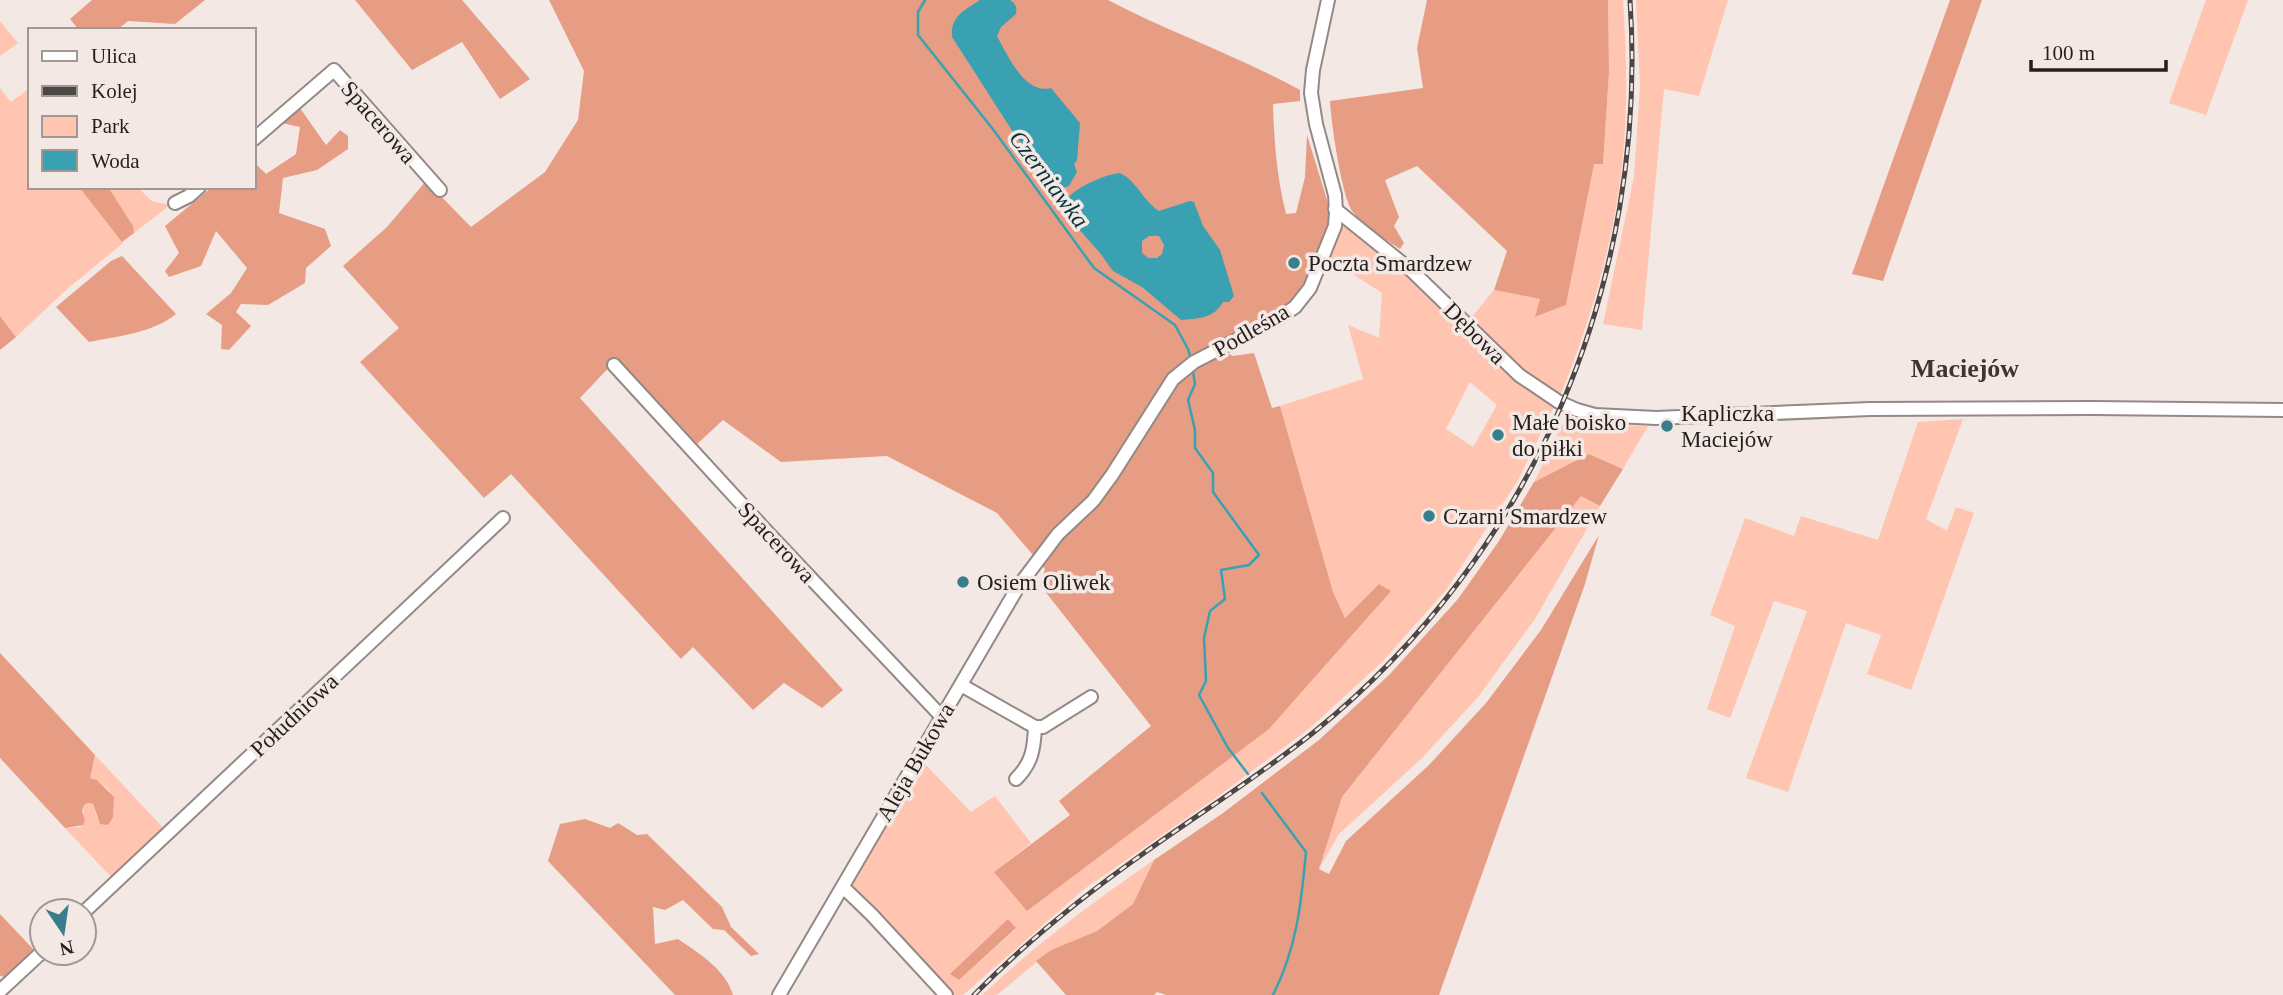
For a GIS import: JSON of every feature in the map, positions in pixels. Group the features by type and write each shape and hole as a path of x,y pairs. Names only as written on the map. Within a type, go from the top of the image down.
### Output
{"street":[{"name":"Podleśna","path":"1058,534 1085,510 1107,483 1173,379 1194,362 1279,318 1302,300 1316,275 1335,226 1335,195 1316,124 1311,93 1314,62 1328,0"},
{"name":"Spacerowa","path":"256,137 334,70 440,190"},
{"path":"175,203 196,189"},
{"name":"Dębowa","path":"1335,209 1412,271 1519,375 1563,404 1595,415 1633,418 1870,409 2283,410"},
{"path":"1335,226 1361,228"},
{"name":"Spacerowa","path":"614,365 942,717"},
{"name":"Południowa","path":"98,899 503,518"},
{"name":"Aleja Bukowa","path":"779,995 1024,578 1058,534"},
{"path":"961,685 1035,727 1043,727 1091,697"},
{"path":"1016,779 1032,757 1035,727"},
{"path":"843,887 946,995"},
{"path":"0,992 28,965"}],"green space":[{"path":"1608,0 1623,0 1626,88 1621,175 1598,288 1560,396 1523,370 1471,318 1494,290 1541,299 1536,317 1566,305 1594,163 1603,164 1609,72"},
{"path":"1636,0 1728,0 1699,96 1664,89 1642,330 1603,324 1634,177 1640,85"},
{"path":"2206,0 2248,0 2206,115 2169,103"},
{"path":"0,21 18,43 0,56"},
{"path":"0,88 11,102 28,89 28,189 81,189 123,243 66,290 16,337 0,316"},
{"path":"109,189 139,189 152,201 170,205 134,233"},
{"path":"1335,226 1361,228 1460,317 1514,380 1554,407 1517,482 1446,590 1383,661 1310,728 1217,797 1083,890 963,995 952,995 852,885 924,763 971,812 995,796 1031,843 994,872 1269,729 1379,584 1345,618 1333,593 1280,406 1363,379 1348,325 1379,338 1382,293 1323,255","holes":["1470,382 1497,405 1473,447 1446,429","1007,920 1016,929 959,980"]},
{"path":"1568,413 1608,425 1648,426 1623,469 1589,454 1534,482"},
{"path":"1963,419 1926,519 1947,531 1956,507 1974,513 1911,690 1867,674 1881,635 1846,623 1788,792 1746,778 1807,611 1774,601 1730,718 1707,709 1735,626 1710,615 1745,518 1794,536 1801,516 1878,540 1918,422"},
{"path":"1581,495 1600,506 1535,619 1478,697 1422,758 1339,834 1319,869 1342,797"},
{"path":"95,755 166,831 114,880 65,828 81,827 84,805 88,803 93,804 98,821 110,791 97,780 90,778"},
{"path":"1154,860 1133,904 1097,931 1051,950 997,995 982,995 1065,924"}],"shaded area":[{"path":"92,0 205,0 175,24 128,21 119,28 77,28 70,19"},
{"path":"355,0 462,0 530,79 500,99 462,42 412,70"},
{"path":"549,0 1108,0 1300,90 1300,101 1273,104 1276,159 1286,214 1296,213 1305,177 1307,135 1335,226 1302,300 1220,349 1233,356 1254,353 1272,408 1280,406 1333,592 1345,618 1379,584 1391,591 1269,729 1027,911 994,872 1070,815 1059,801 1151,726 1040,585 1045,569 997,513 887,456 781,462 723,420 695,446 617,359 580,398 843,690 822,708 784,683 753,710 693,647 681,659 511,474 484,498 360,362 399,328 343,266 387,227 426,181 471,227 545,172 578,120 584,71"},
{"path":"1427,0 1608,0 1609,72 1603,164 1594,164 1566,305 1535,317 1540,299 1494,290 1507,251 1417,166 1385,180 1399,217 1394,226 1404,243 1400,249 1363,223 1349,204 1338,159 1330,101 1423,88 1417,48"},
{"path":"1950,0 1982,0 1883,281 1852,274"},
{"path":"300,108 326,145 340,130 348,136 348,149 317,170 283,178 279,213 325,229 331,246 306,268 305,283 268,305 241,304 236,312 251,326 229,350 221,349 222,325 206,314 231,293 247,268 216,231 201,266 169,277 165,271 179,253 165,226 210,189 256,189 256,164 266,174 296,154 300,127 282,123"},
{"path":"81,189 109,189 133,226 134,233 122,242"},
{"path":"122,256 176,314 146,330 89,342 56,307 111,261"},
{"path":"0,316 16,337 0,350"},
{"path":"1589,454 1623,469 1600,506 1581,496 1342,797 1319,869 1329,874 1346,841 1429,765 1486,703 1541,630 1599,535 1585,584 1439,995 1166,995 1157,992 1154,995 1066,995 1036,961 1051,950 1097,931 1133,904 1154,860 1223,813 1319,740 1390,674 1458,599 1499,541 1534,482"},
{"path":"0,653 95,755 90,778 97,780 114,797 113,817 108,825 100,824 93,804 88,803 82,811 85,821 83,825 65,828 0,758"},
{"path":"585,819 610,828 618,823 637,835 647,834 722,907 731,927 759,954 751,956 724,930 713,929 683,900 665,910 653,907 655,944 678,939 718,970 733,995 675,995 548,861 560,824"},
{"path":"0,914 28,944 28,956 6,977 0,976"},
{"path":"1008,919 1016,928 959,980 950,974"}],"water":[{"path":"980,0 1010,0 1015,4 1016,14 1001,27 997,36 1006,54 1025,80 1042,89 1051,88 1080,123 1077,160 1074,164 1077,172 1069,186 1062,188 1038,167 952,37 956,19"},
{"path":"1120,173 1126,177 1159,211 1194,202 1203,226 1220,250 1234,296 1229,302 1223,302 1205,317 1181,320 1142,287 1113,271 1062,210 1064,203 1076,191","holes":["1149,236 1159,236 1164,245 1162,254 1157,258 1148,258 1142,253 1142,241"]}],"waterway":[{"name":"Czerniawka","path":"925,0 918,12 918,35 992,128 1094,268 1175,325 1190,356"},
{"name":"Czerniawka","path":"1193,372 1195,384 1188,400 1195,430 1195,448 1213,473 1213,492 1259,555 1249,565 1221,570 1225,599 1210,611 1204,638 1206,681 1199,695 1228,748 1248,774"},
{"name":"Czerniawka","path":"1262,793 1306,852 1293,943 1273,995"}],"railway":[{"path":"974,995 1014,956 1077,903 1314,732 1392,661 1459,582 1516,496 1562,405 1596,308 1620,208 1631,105 1630,0"}],"place":[{"name":"Poczta Smardzew","path":"1294,263"},
{"name":"Kapliczka Maciejów","path":"1667,426"},
{"name":"Małe boisko do piłki","path":"1498,435"},
{"name":"Czarni Smardzew","path":"1429,516"},
{"name":"Osiem Oliwek","path":"963,582"}],"district":[{"name":"Maciejów","path":"1965,368"}]}
